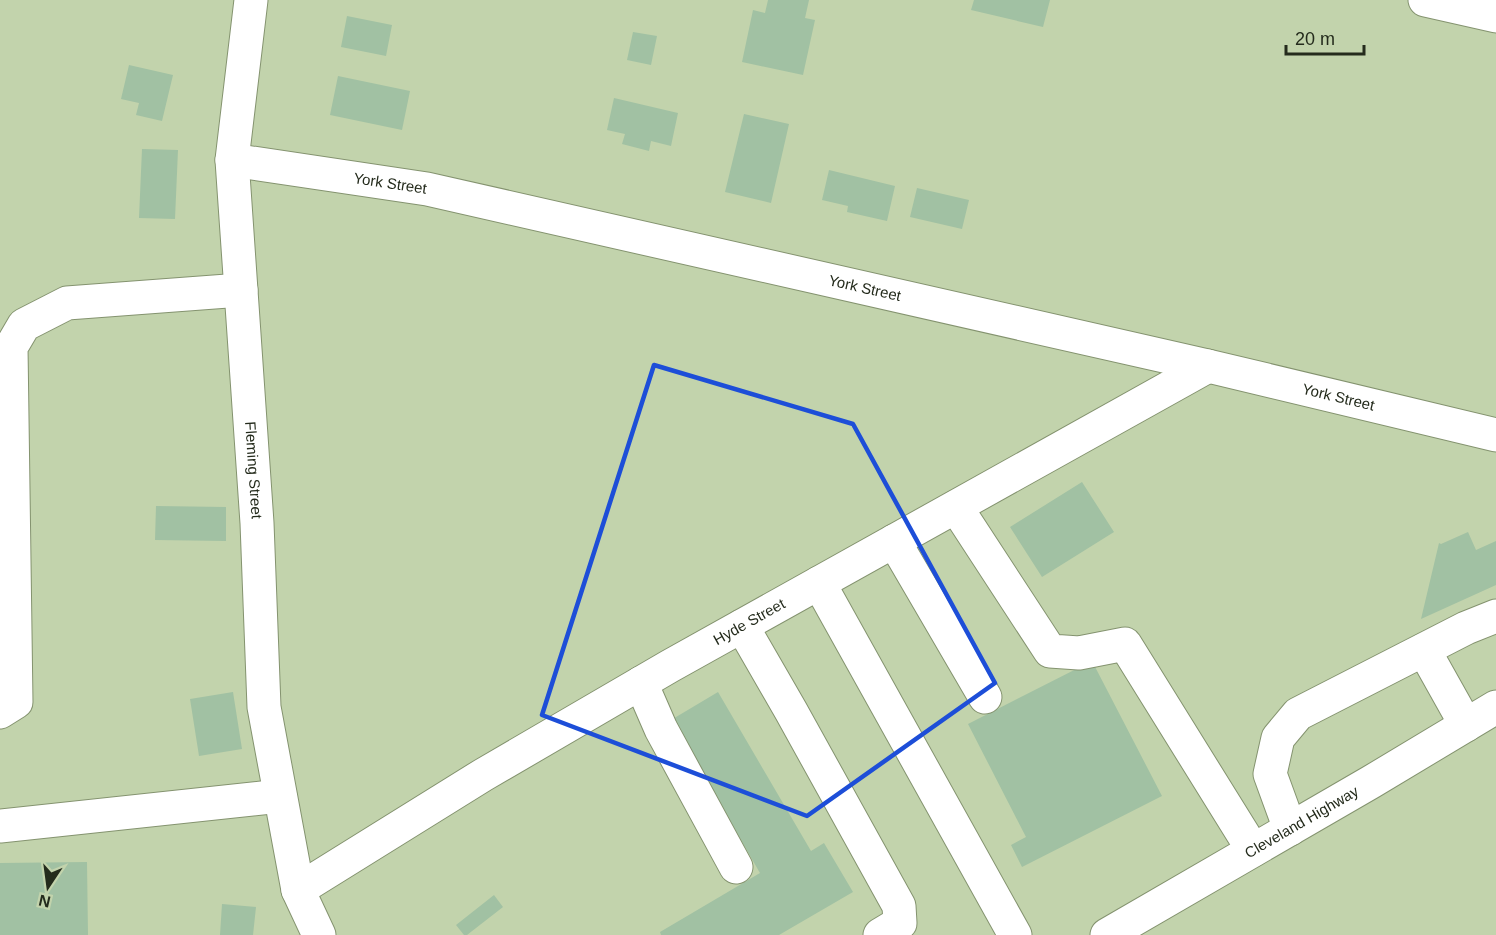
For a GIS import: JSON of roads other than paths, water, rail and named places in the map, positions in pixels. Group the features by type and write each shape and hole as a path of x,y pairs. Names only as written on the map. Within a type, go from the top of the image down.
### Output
{"street":[{"name":"Fleming Street","path":"251,0 232,160 257,524 264,707 298,890 319,935"},
{"path":"1425,0 1496,16"},
{"name":"York Street","path":"232,160 427,189 1208,366 1496,435"},
{"path":"0,712 16,702 11,347 24,325 67,303 241,290"},
{"name":"Hyde Street","path":"298,890 640,683 1208,366"},
{"path":"956,507 1050,651 1079,653 1125,644 1253,850"},
{"path":"894,541 985,697"},
{"path":"819,583 1015,935"},
{"path":"1290,829 1270,774 1278,738 1298,714 1466,628 1496,616"},
{"path":"742,626 899,906 900,923 880,935"},
{"path":"1424,650 1466,725"},
{"path":"640,683 736,867"},
{"name":"Cleveland Highway","path":"1107,935 1496,707"},
{"path":"0,826 280,796"}]}
